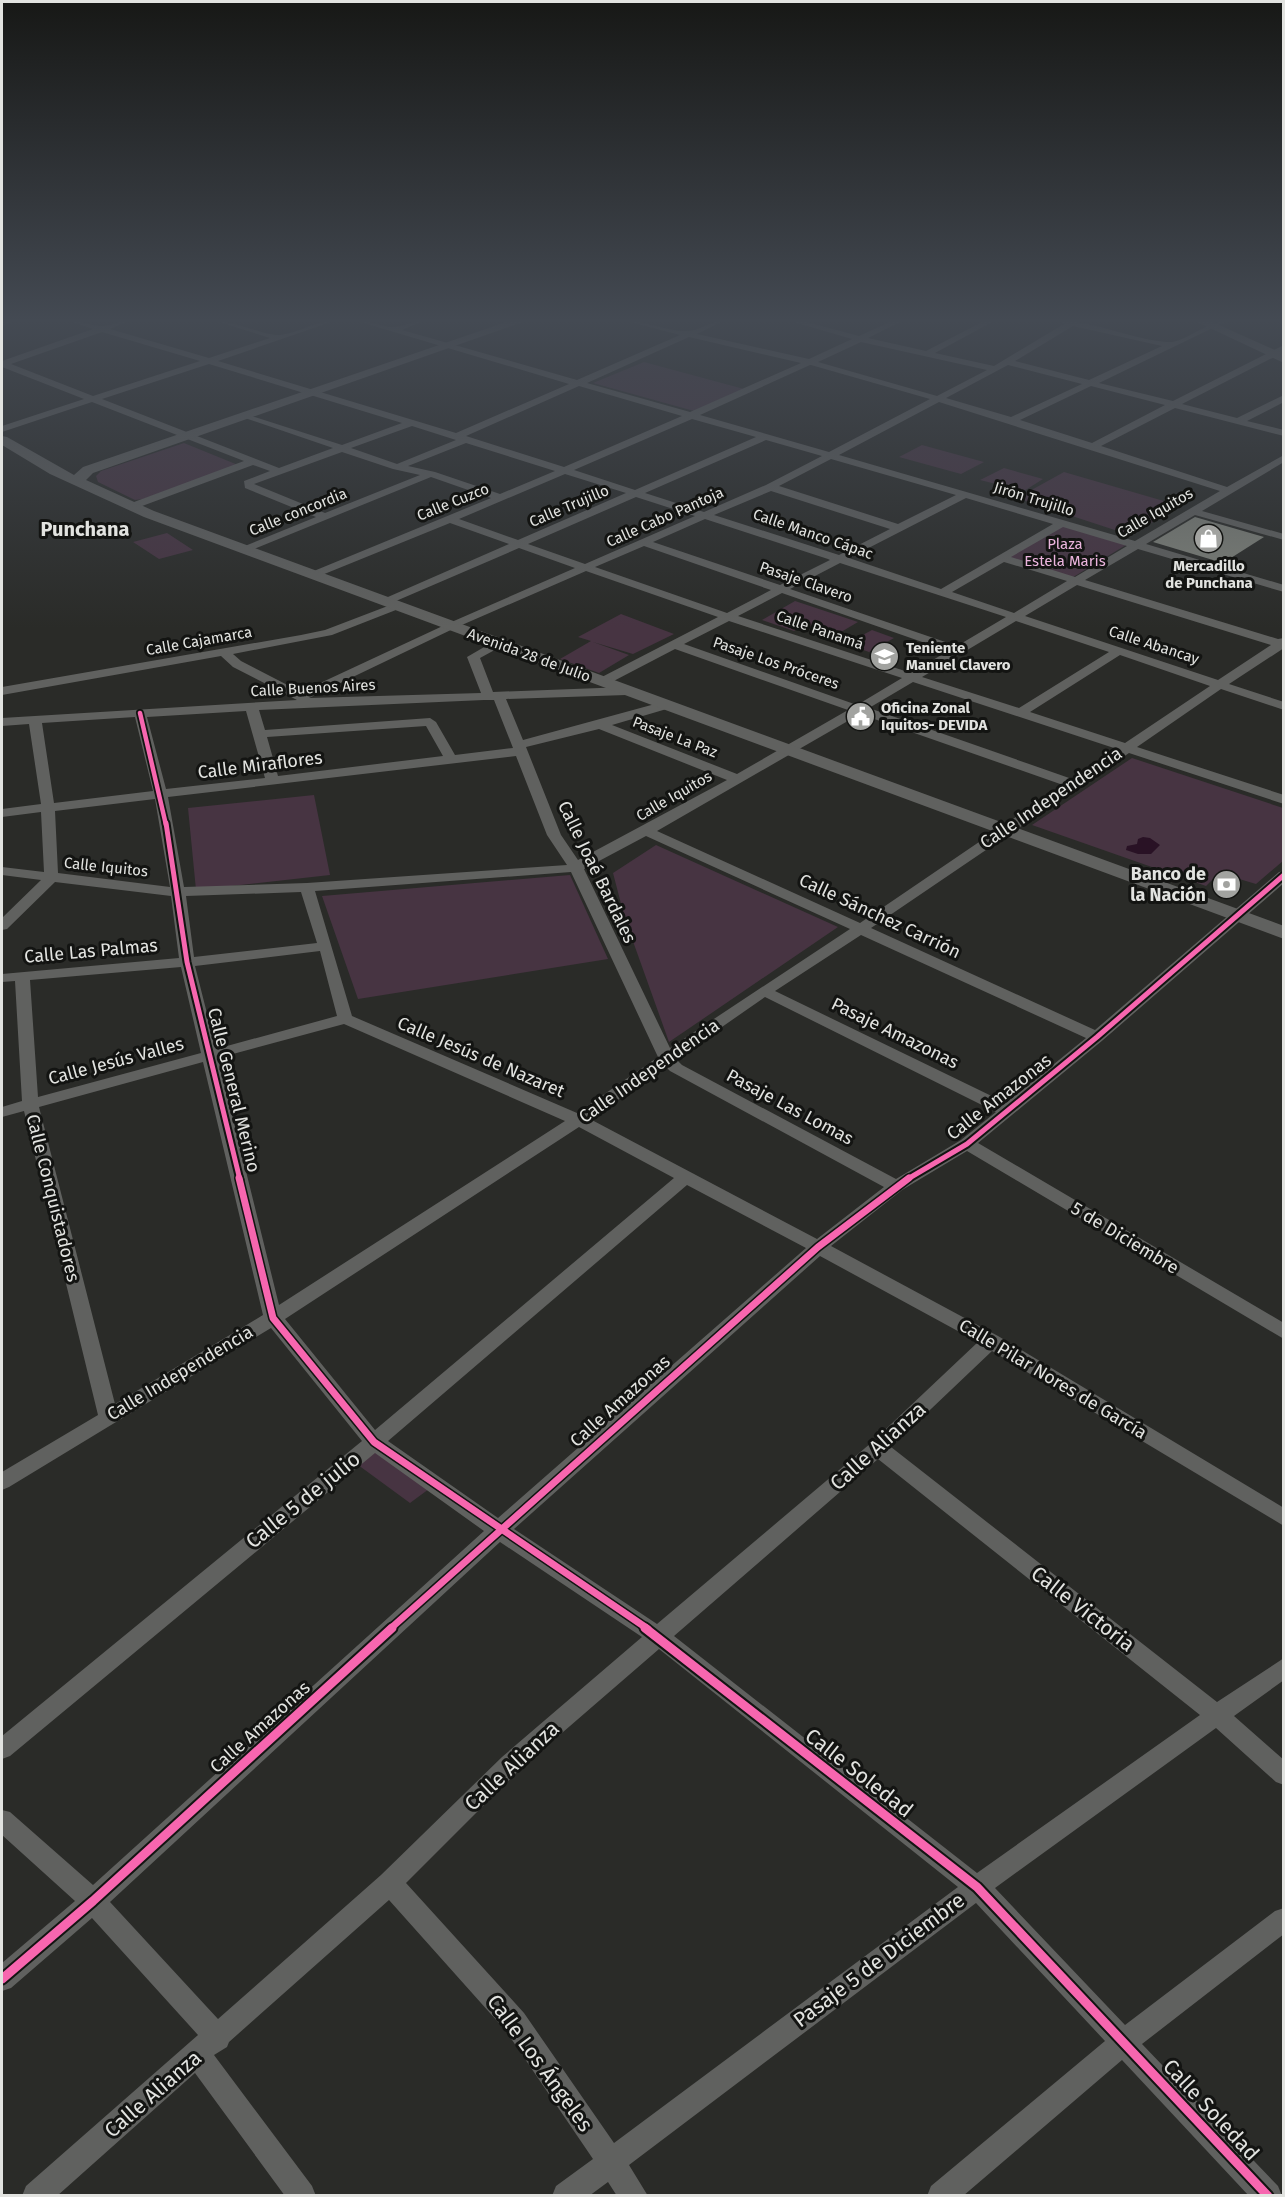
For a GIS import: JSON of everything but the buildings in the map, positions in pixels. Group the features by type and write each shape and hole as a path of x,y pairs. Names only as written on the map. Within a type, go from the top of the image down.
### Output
{"main road":[{"path":"80,478 88,470 220,424"},
{"name":"Avenida 28 de Julio","path":"2,429 130,507 602,682 1110,866 1240,912 1284,923"},
{"name":"Avenida 28 de Julio","path":"2,440 80,478"},
{"name":"Avenida 28 de Julio","path":"1240,912 1284,933"}],"street":[{"path":"2,429 18,424"},
{"path":"157,424 281,472"},
{"path":"270,424 397,467 431,474 501,498"},
{"path":"324,517 249,486 248,483 409,424"},
{"name":"Calle Manco Cápac","path":"418,424 639,492 1013,616"},
{"path":"397,467 493,424"},
{"name":"Calle Cuzco","path":"312,575 569,471 677,424"},
{"name":"Jirón Trujillo","path":"715,424 965,494 1284,589"},
{"name":"Calle Cabo Pantoja","path":"304,700 451,626 771,487 890,424"},
{"path":"1023,424 1226,490"},
{"path":"1093,446 1136,424"},
{"path":"1245,424 1284,433"},
{"name":"Calle Trujillo","path":"391,604 518,544 764,437"},
{"name":"Calle Iquitos","path":"2,871 178,891 307,887 576,867 646,831 791,749 1226,490 1278,465 1284,458"},
{"path":"130,507 253,461"},
{"name":"Calle concordia","path":"244,550 431,474"},
{"path":"771,487 899,528"},
{"path":"602,682 965,494"},
{"path":"1191,511 1281,533"},
{"name":"Calle Panamá","path":"450,519 585,568 909,678 1127,747 1284,800"},
{"path":"942,593 1062,523"},
{"name":"Pasaje Clavero","path":"646,543 957,650"},
{"path":"1003,558 1282,643"},
{"name":"Calle Cajamarca","path":"2,691 222,651 302,639 328,633 391,604"},
{"name":"Calle Abancay","path":"1013,616 1284,706"},
{"path":"237,664 302,639"},
{"name":"Calle Joaé Bardales","path":"498,643 473,657 521,748 554,835 576,867 668,1060"},
{"name":"Calle Independencia","path":"2,1482 273,1318 578,1120 668,1060 764,991 862,928 1006,828 1282,643"},
{"name":"Pasaje Los Próceres","path":"674,644 1072,784"},
{"path":"222,651 237,664 304,700"},
{"path":"1020,713 1118,651"},
{"name":"Calle Buenos Aires","path":"2,722 252,708 304,700 494,698 627,691"},
{"name":"Calle Miraflores","path":"2,813 273,782 521,748 666,705"},
{"path":"252,708 273,782"},
{"name":"Calle General Merino","path":"140,713 161,795 178,891 187,962 273,1318 374,1442"},
{"path":"2,926 51,878 48,808 35,719"},
{"path":"260,734 430,723 451,759"},
{"name":"Pasaje La Paz","path":"600,726 737,779"},
{"name":"Calle Sánchez Carrión","path":"646,831 1097,1037"},
{"name":"Calle Amazonas","path":"2,1979 93,1901 499,1530 818,1247 896,1186 967,1144 1097,1037 1284,875"},
{"path":"307,887 326,946 345,1019"},
{"name":"Calle Las Palmas","path":"2,978 187,962 326,946"},
{"name":"Calle Conquistadores","path":"22,976 30,1104 108,1416"},
{"name":"Pasaje Amazonas","path":"764,991 1008,1111"},
{"name":"Calle Jesús Valles","path":"2,1112 345,1019"},
{"name":"Calle Jesús de Nazaret","path":"345,1019 578,1120 818,1247"},
{"name":"Pasaje Las Lomas","path":"668,1060 676,1068 896,1186"},
{"name":"5 de Diciembre","path":"967,1144 1284,1332"},
{"name":"Calle 5 de julio","path":"2,1749 374,1442 684,1178"},
{"name":"Calle Pilar Nores de García","path":"818,1247 992,1341 1284,1518"},
{"name":"Calle Alianza","path":"36,2196 390,1883 510,1764 878,1448 992,1341"},
{"name":"Calle Soledad","path":"374,1442 499,1530 659,1637 977,1887 1268,2196"},
{"name":"Calle Victoria","path":"878,1448 1217,1715 1284,1775"},
{"name":"Pasaje 5 de Diciembre","path":"566,2196 977,1887 1284,1667"},
{"path":"2,1820 93,1901 208,2046 302,2196"},
{"name":"Calle Los Ángeles","path":"390,1883 515,2022 634,2196"},
{"path":"941,2196 1124,2042 1284,1919"}],"green space":[{"path":"184,443 238,465 135,500 98,482 96,476 101,471"},
{"path":"922,445 984,462 961,474 899,457"},
{"path":"1004,468 1043,479 1024,491 980,480"},
{"path":"1064,472 1181,506 1130,535 1017,498"},
{"name":"Plaza Estela Maris","path":"1063,526 1126,545 1070,579 1003,560"},
{"path":"167,533 193,550 159,559 133,542"},
{"path":"795,601 858,622 836,635 804,624 794,631 762,620"},
{"path":"621,614 674,634 633,654 593,642 629,655 599,673 560,659 591,641 578,637"},
{"path":"872,630 894,638 869,652 846,644"},
{"path":"1132,758 1283,808 1283,861 1256,884 1219,873 1206,886 1032,825"},
{"path":"314,795 330,875 196,890 188,808"},
{"path":"656,845 838,927 669,1042 625,919 613,873"},
{"path":"570,875 608,959 358,999 322,896"},
{"path":"377,1445 433,1486 410,1503 354,1462"}],"shaded area":[{"path":"1150,838 1160,845 1151,854 1138,854 1126,850 1127,846 1137,844 1138,839"}],"cycle path":[{"path":"140,713 161,795 178,892 187,962 273,1318 374,1442 499,1530 659,1637 977,1887 1268,2196"},
{"path":"2,1979 93,1901 499,1530 818,1247 896,1186 967,1144 1097,1037 1284,875"}],"place":[{"name":"Mercadillo de Punchana","path":"1209,539"},
{"name":"Teniente Manuel Clavero","path":"885,657"},
{"name":"Oficina Zonal Iquitos- DEVIDA","path":"860,717"},
{"name":"Banco de la Nación","path":"1227,884"}],"district":[{"name":"Punchana","path":"85,529"}]}
